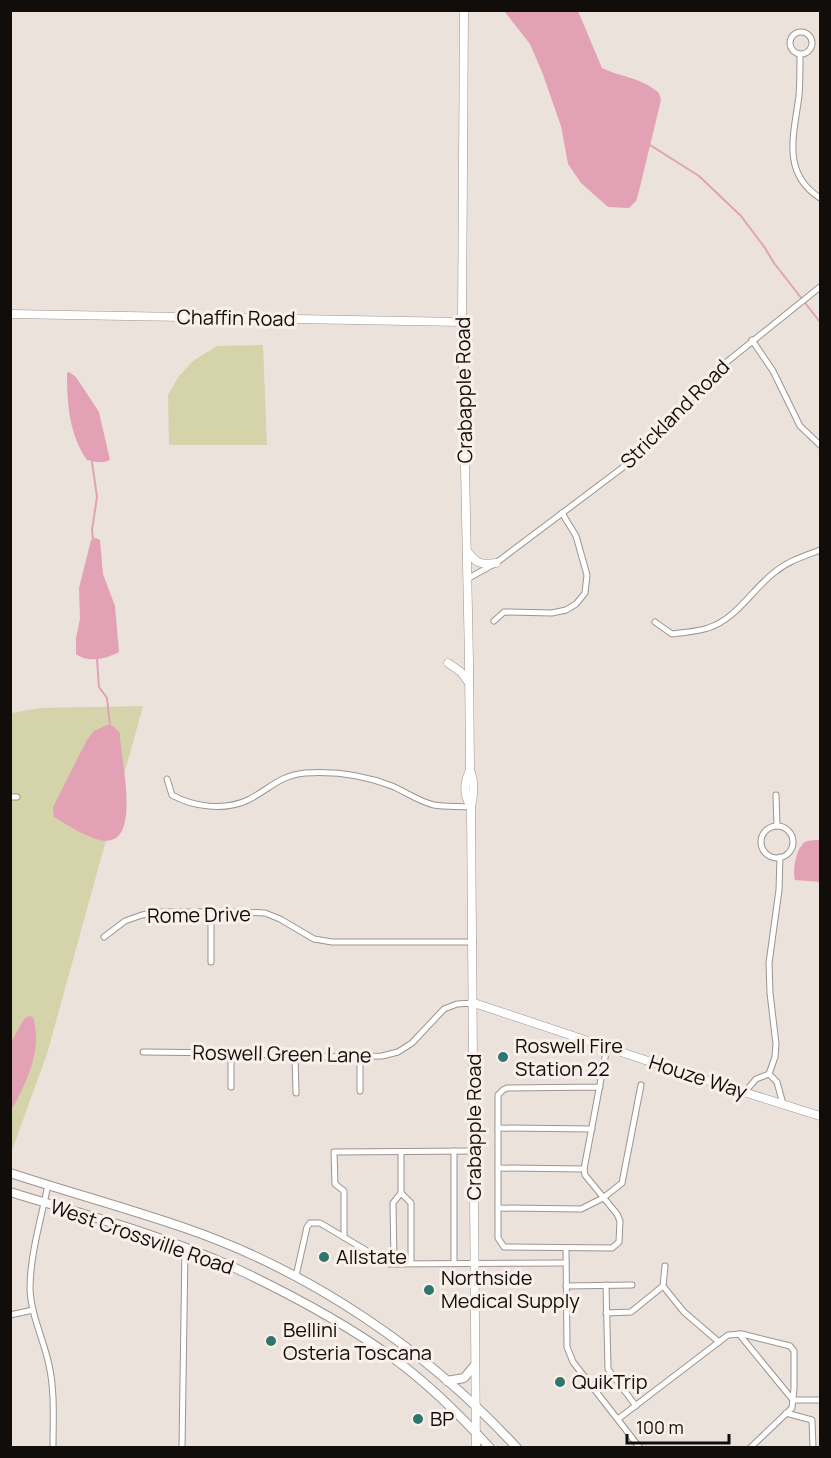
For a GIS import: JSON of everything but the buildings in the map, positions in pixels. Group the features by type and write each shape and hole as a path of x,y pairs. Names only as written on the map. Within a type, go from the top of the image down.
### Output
{"main road":[{"name":"West Crossville Road","path":"10,1173 186,1228 263,1259 296,1276 401,1344 475,1405 517,1448"},
{"name":"West Crossville Road","path":"10,1192 185,1249 233,1268 311,1307 393,1358 447,1403 490,1448"},
{"path":"447,1381 464,1378 475,1365"}],"street":[{"name":"Crabapple Road","path":"464,10 462,340 470,683 470,770 466,780 465,798 471,807 476,1448"},
{"path":"801,33 808,35 812,44 809,50 800,54 793,51 790,45 794,35 801,33"},
{"path":"800,54 799,94 792,156 804,183 820,198"},
{"name":"Strickland Road","path":"467,579 496,563 638,456 713,374 820,287"},
{"name":"Chaffin Road","path":"10,315 462,322"},
{"path":"443,321 456,330 462,340"},
{"path":"752,340 773,371 800,426 820,446"},
{"path":"494,621 504,612 552,613 567,610 576,604 585,593 587,575 576,536 562,513"},
{"path":"467,550 482,564 496,563"},
{"path":"655,622 672,634 696,631 719,624 734,613 776,570 820,550"},
{"path":"448,663 470,683"},
{"path":"167,779 172,795 186,803 204,806 236,804 248,800 284,777 305,773 330,773 354,775 392,786 421,801 436,805 471,807"},
{"path":"776,795 777,826"},
{"path":"777,826 787,830 792,838 792,848 780,857 765,853 761,843 764,833 777,826"},
{"path":"745,1092 756,1079 769,1074 775,1058 776,1044 769,963 779,890 780,857"},
{"name":"Rome Drive","path":"104,936 124,921 142,915 157,912 211,912 266,914 280,919 314,939 332,942 473,942"},
{"path":"211,912 211,962"},
{"name":"Houze Way","path":"474,1003 820,1116"},
{"name":"Roswell Green Lane","path":"143,1052 382,1056 398,1052 422,1034 444,1009 457,1004 474,1003"},
{"path":"600,1088 502,1090 498,1095 498,1238 504,1247 612,1248 616,1246 620,1238 620,1221 585,1175 584,1168 600,1088 607,1047"},
{"path":"231,1053 231,1087"},
{"path":"295,1056 296,1093"},
{"path":"360,1057 360,1091"},
{"path":"769,1074 777,1082 783,1104"},
{"path":"498,1208 581,1209 603,1198 622,1183 641,1084"},
{"path":"498,1128 592,1129"},
{"path":"454,1151 454,1263"},
{"path":"344,1237 344,1191 335,1184 334,1152 474,1151"},
{"path":"393,1262 393,1203 401,1193 401,1152"},
{"path":"498,1168 584,1168"},
{"path":"48,1185 31,1270 30,1291 52,1382 53,1448"},
{"path":"401,1193 411,1203 411,1263"},
{"path":"296,1276 309,1223 320,1223 388,1264 393,1262 566,1263"},
{"path":"566,1248 567,1347 573,1362 640,1448"},
{"path":"182,1448 185,1249"},
{"path":"665,1266 663,1286 684,1312 719,1342"},
{"path":"566,1286 632,1285"},
{"path":"606,1286 608,1369 636,1406"},
{"path":"606,1313 631,1312 663,1286"},
{"path":"10,1316 33,1310"},
{"path":"618,1419 728,1335 739,1334 790,1346 794,1351 792,1408 753,1447"},
{"path":"739,1334 793,1400"},
{"path":"793,1400 820,1400"},
{"path":"786,1413 812,1420 813,1448"}],"shaded area":[{"path":"504,11 578,11 602,68 639,81 659,93 661,100 639,191 636,201 629,208 608,207 581,183 568,164 561,126 542,72 530,44"},
{"path":"263,345 267,445 169,445 168,395 179,376 193,361 217,346"},
{"path":"67,373 76,377 99,412 110,460 96,462 87,460 76,440 70,418 67,384"},
{"path":"96,538 100,540 103,574 115,606 119,652 109,657 91,659 76,654 76,638 80,619 79,588 91,540"},
{"path":"143,706 47,1054 11,1153 11,713 40,708"},
{"path":"107,725 113,726 120,733 126,817 122,831 114,839 100,840 54,817 53,807 87,740 94,731"},
{"path":"820,840 820,882 795,880 794,866 799,849 805,842"},
{"path":"29,1016 33,1017 36,1029 34,1054 27,1078 11,1111 11,1042 24,1019"}],"waterway":[{"path":"650,145 699,176 741,216 820,322"},
{"path":"92,462 97,497 92,530 93,540"},
{"path":"97,659 99,687 107,698 110,726"}],"place":[{"name":"Roswell Fire Station 22","path":"503,1057"},
{"name":"Allstate","path":"324,1257"},
{"name":"Northside Medical Supply","path":"429,1290"},
{"name":"Bellini Osteria Toscana","path":"271,1341"},
{"name":"QuikTrip","path":"560,1382"},
{"name":"BP","path":"418,1419"}]}
